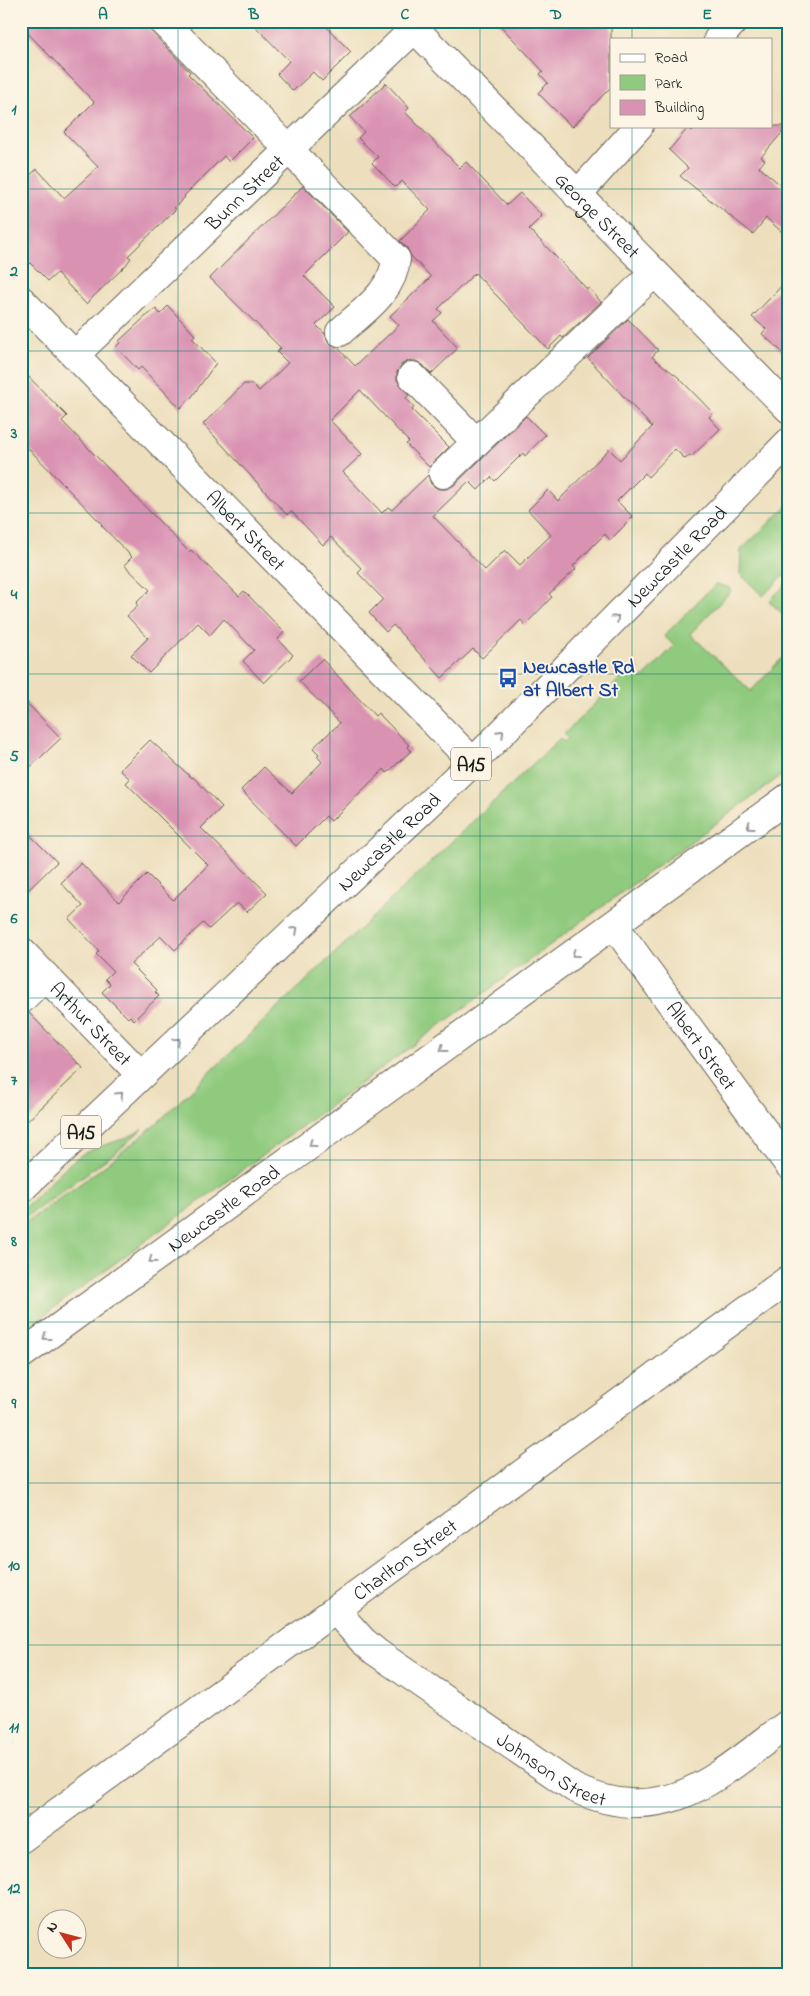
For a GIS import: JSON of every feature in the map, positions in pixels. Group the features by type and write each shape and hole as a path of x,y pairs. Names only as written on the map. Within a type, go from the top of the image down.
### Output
{"main road":[{"path":"163,21 396,259 395,271 385,290 340,332"},
{"path":"719,38 734,21"},
{"name":"Bunn Street","path":"75,355 289,151 410,25"},
{"name":"George Street","path":"410,25 789,409"},
{"path":"577,196 637,128"},
{"path":"443,474 654,274"},
{"name":"Albert Street","path":"21,300 473,762"},
{"path":"412,376 476,442"},
{"name":"Newcastle Road","path":"21,1189 473,762 789,442"},
{"name":"Newcastle Road","path":"21,1355 789,797"},
{"name":"Albert Street","path":"614,925 789,1165"},
{"name":"Arthur Street","path":"21,951 141,1075"},
{"path":"21,1000 45,976"},
{"name":"Charlton Street","path":"21,1839 789,1279"},
{"name":"Johnson Street","path":"336,1611 363,1641 376,1652 574,1788 593,1797 635,1804 656,1803 677,1797 696,1789 789,1723"}],"green space":[{"path":"789,504 789,575 782,577 763,596 740,574 741,550"},
{"path":"789,583 789,620 769,601"},
{"path":"715,584 728,587 731,591 690,634 751,691 789,651 789,770 21,1332 21,1226 102,1168 156,1124 560,738 564,742 568,738 564,734 635,664 639,668 636,670 639,673 637,677 641,680 674,646 664,636"},
{"path":"142,1129 119,1150 21,1221 21,1211 74,1160 88,1151 128,1137"}],"building":[{"path":"21,21 141,21 190,72 188,74 253,138 229,162 224,156 184,196 174,208 176,209 128,256 131,258 126,265 86,304 57,273 48,281 21,254 21,183 37,169 64,198 98,167 64,132 94,102 21,26"},
{"path":"250,21 321,21 351,52 322,81 313,72 293,91 277,74 289,61"},
{"path":"496,21 611,21 610,88 572,127 538,93 548,83 540,74 543,71"},
{"path":"386,83 409,108 405,112 460,168 466,162 507,205 520,193 542,216 529,229 601,302 563,338 561,336 548,349 475,273 438,309 442,313 433,321 458,348 431,374 423,365 416,361 402,364 397,372 397,380 409,395 406,398 414,407 412,410 449,447 429,467 406,444 409,442 360,390 330,420 362,454 343,472 382,513 388,507 392,510 428,475 431,484 438,489 446,489 453,486 526,416 545,435 525,456 523,453 495,481 491,477 478,490 469,481 433,516 485,570 505,550 520,565 551,535 528,510 548,490 558,501 609,449 620,460 652,427 588,358 628,319 658,350 652,357 678,377 713,413 709,417 720,429 691,457 690,455 685,459 675,449 648,477 645,473 617,501 633,517 610,540 605,534 573,566 576,569 549,594 552,597 525,625 521,620 482,658 473,649 442,678 393,625 386,632 369,613 383,599 358,573 362,569 331,537 323,545 291,511 287,515 203,424 244,384 252,384 259,391 288,363 277,352 281,348 210,278 303,186 348,232 304,276 335,307 316,325 325,334 329,343 337,347 355,366 399,325 390,316 431,277 400,241 430,210 402,181 395,187 372,163 378,157 358,138 364,132 350,117"},
{"path":"772,126 788,126 761,157 765,160 759,167 789,192 789,238 766,218 753,234 680,176 688,168 669,150 688,128 692,131 694,128 772,128"},
{"path":"789,278 789,358 762,334 766,329 752,317"},
{"path":"168,306 195,335 192,338 216,363 191,398 180,408 141,367 138,370 116,347 120,343 119,341 145,317 156,309 160,314"},
{"path":"21,369 67,416 62,421 189,552 191,550 239,596 244,591 284,632 278,639 293,655 264,683 243,661 254,650 224,619 210,635 198,623 149,673 131,655 148,638 127,616 138,606 136,603 150,590 124,565 132,557 21,441"},
{"path":"322,659 375,716 378,713 409,745 407,746 411,751 387,773 384,769 331,821 326,816 296,846 241,790 264,767 292,793 322,762 317,756 319,754 313,748 340,723 299,681"},
{"path":"21,697 61,738 21,776"},
{"path":"150,740 193,777 222,807 201,828 267,893 247,912 237,903 209,929 203,923 175,950 161,936 131,964 157,990 155,992 159,996 134,1020 130,1016 128,1018 102,992 110,984 105,979 113,971 96,954 99,951 69,919 83,906 61,883 81,863 119,902 147,874 173,900 208,865 126,783 130,779 120,770"},
{"path":"21,826 57,862 21,897"},
{"path":"29,1013 83,1068 21,1127 21,1015"}],"place":[{"name":"Newcastle Rd at Albert St","path":"508,678"}]}
